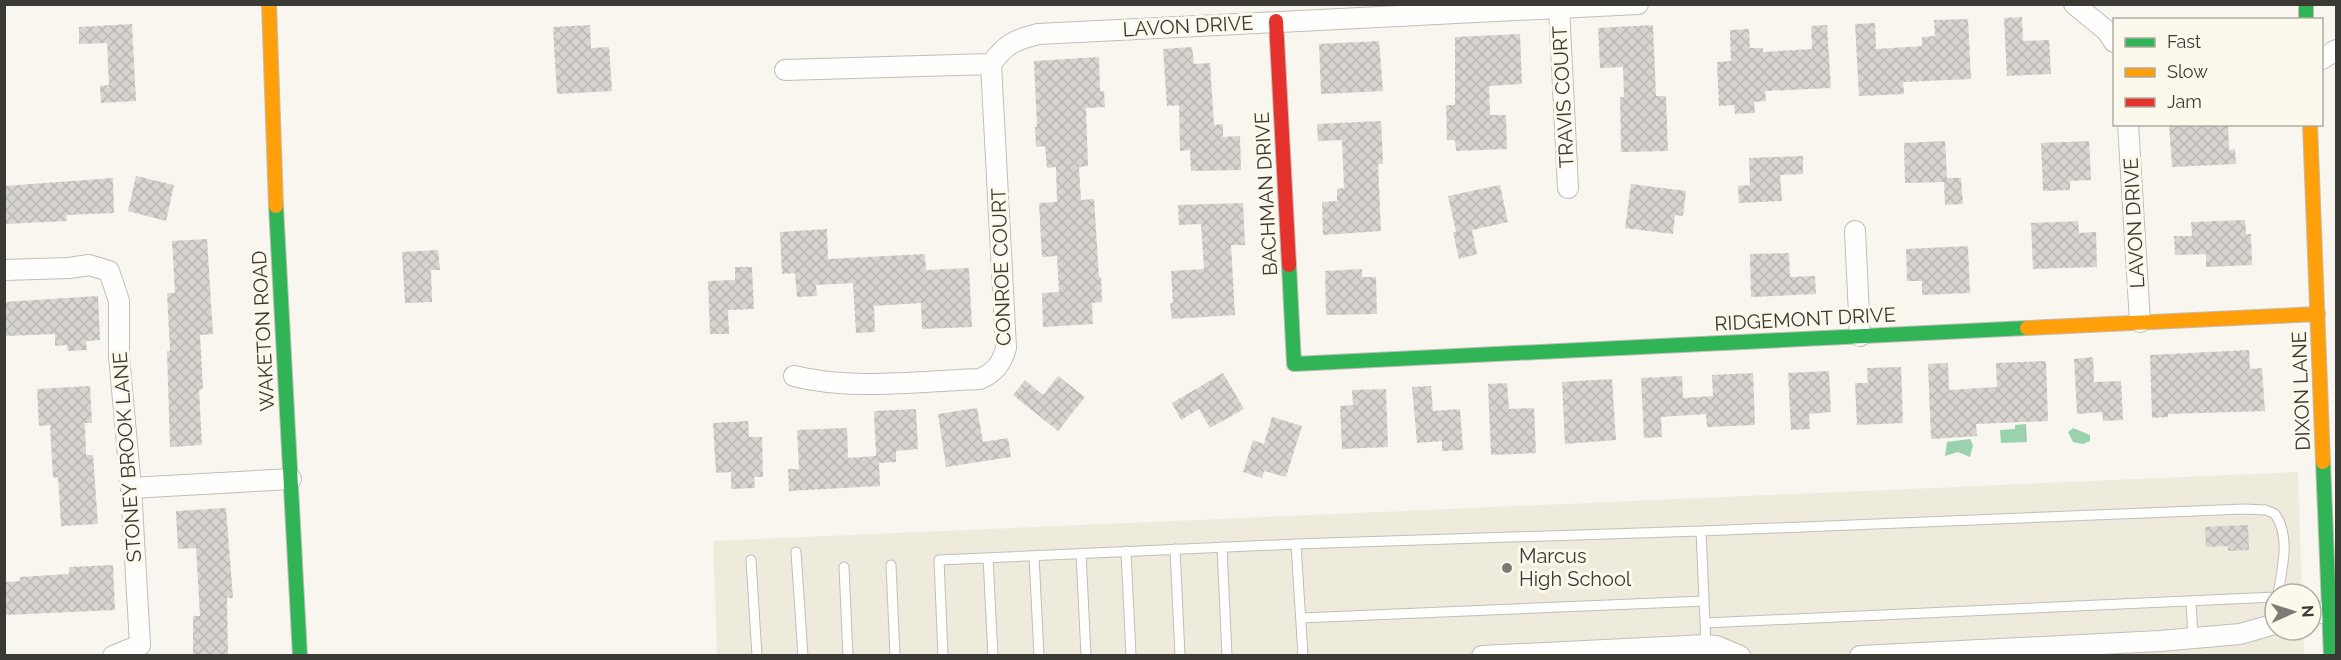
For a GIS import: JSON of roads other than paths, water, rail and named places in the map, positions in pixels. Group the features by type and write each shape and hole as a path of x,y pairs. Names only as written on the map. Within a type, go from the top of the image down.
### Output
{"street":[{"name":"WAKETON ROAD","path":"269,4 278,234 300,656"},
{"name":"LAVON DRIVE","path":"991,64 1000,52 1015,39 1038,34 1638,4"},
{"name":"TRAVIS COURT","path":"1558,7 1568,188"},
{"path":"2083,7 2113,39"},
{"name":"BACHMAN DRIVE","path":"1276,21 1294,364"},
{"path":"2323,41 2337,48 2323,58"},
{"path":"785,70 991,64"},
{"name":"CONROE COURT","path":"794,376 814,381 860,384 980,379 991,375 1004,358 1006,348 991,64"},
{"name":"LAVON DRIVE","path":"2128,126 2140,322"},
{"name":"DIXON LANE","path":"2310,126 2331,656"},
{"path":"1855,231 1860,336"},
{"name":"STONEY BROOK LANE","path":"4,270 69,268 89,265 109,271 119,301 119,356 131,488 140,645 113,656"},
{"name":"RIDGEMONT DRIVE","path":"1294,364 2318,314"},
{"path":"131,488 291,479"},
{"path":"1860,656 2193,638 2240,634 2263,627"},
{"path":"1482,656 1706,645 1716,646 1736,655"}],"lane":[{"path":"943,656 939,560 1296,544 1701,531 2244,509 2266,510 2275,514 2281,522 2283,562 2279,582"},
{"path":"1701,531 1706,645"},
{"path":"1296,544 1303,656"},
{"path":"1222,547 1227,656"},
{"path":"1175,549 1180,656"},
{"path":"796,552 803,656"},
{"path":"1126,552 1131,656"},
{"path":"1081,553 1086,656"},
{"path":"1034,556 1039,656"},
{"path":"988,558 993,656"},
{"path":"752,560 757,656"},
{"path":"891,564 895,656"},
{"path":"844,567 848,656"},
{"path":"1705,623 2263,597"},
{"path":"1301,618 1704,601"},
{"path":"2191,601 2193,638"}],"place":[{"name":"Marcus High School","path":"1507,568"}]}
